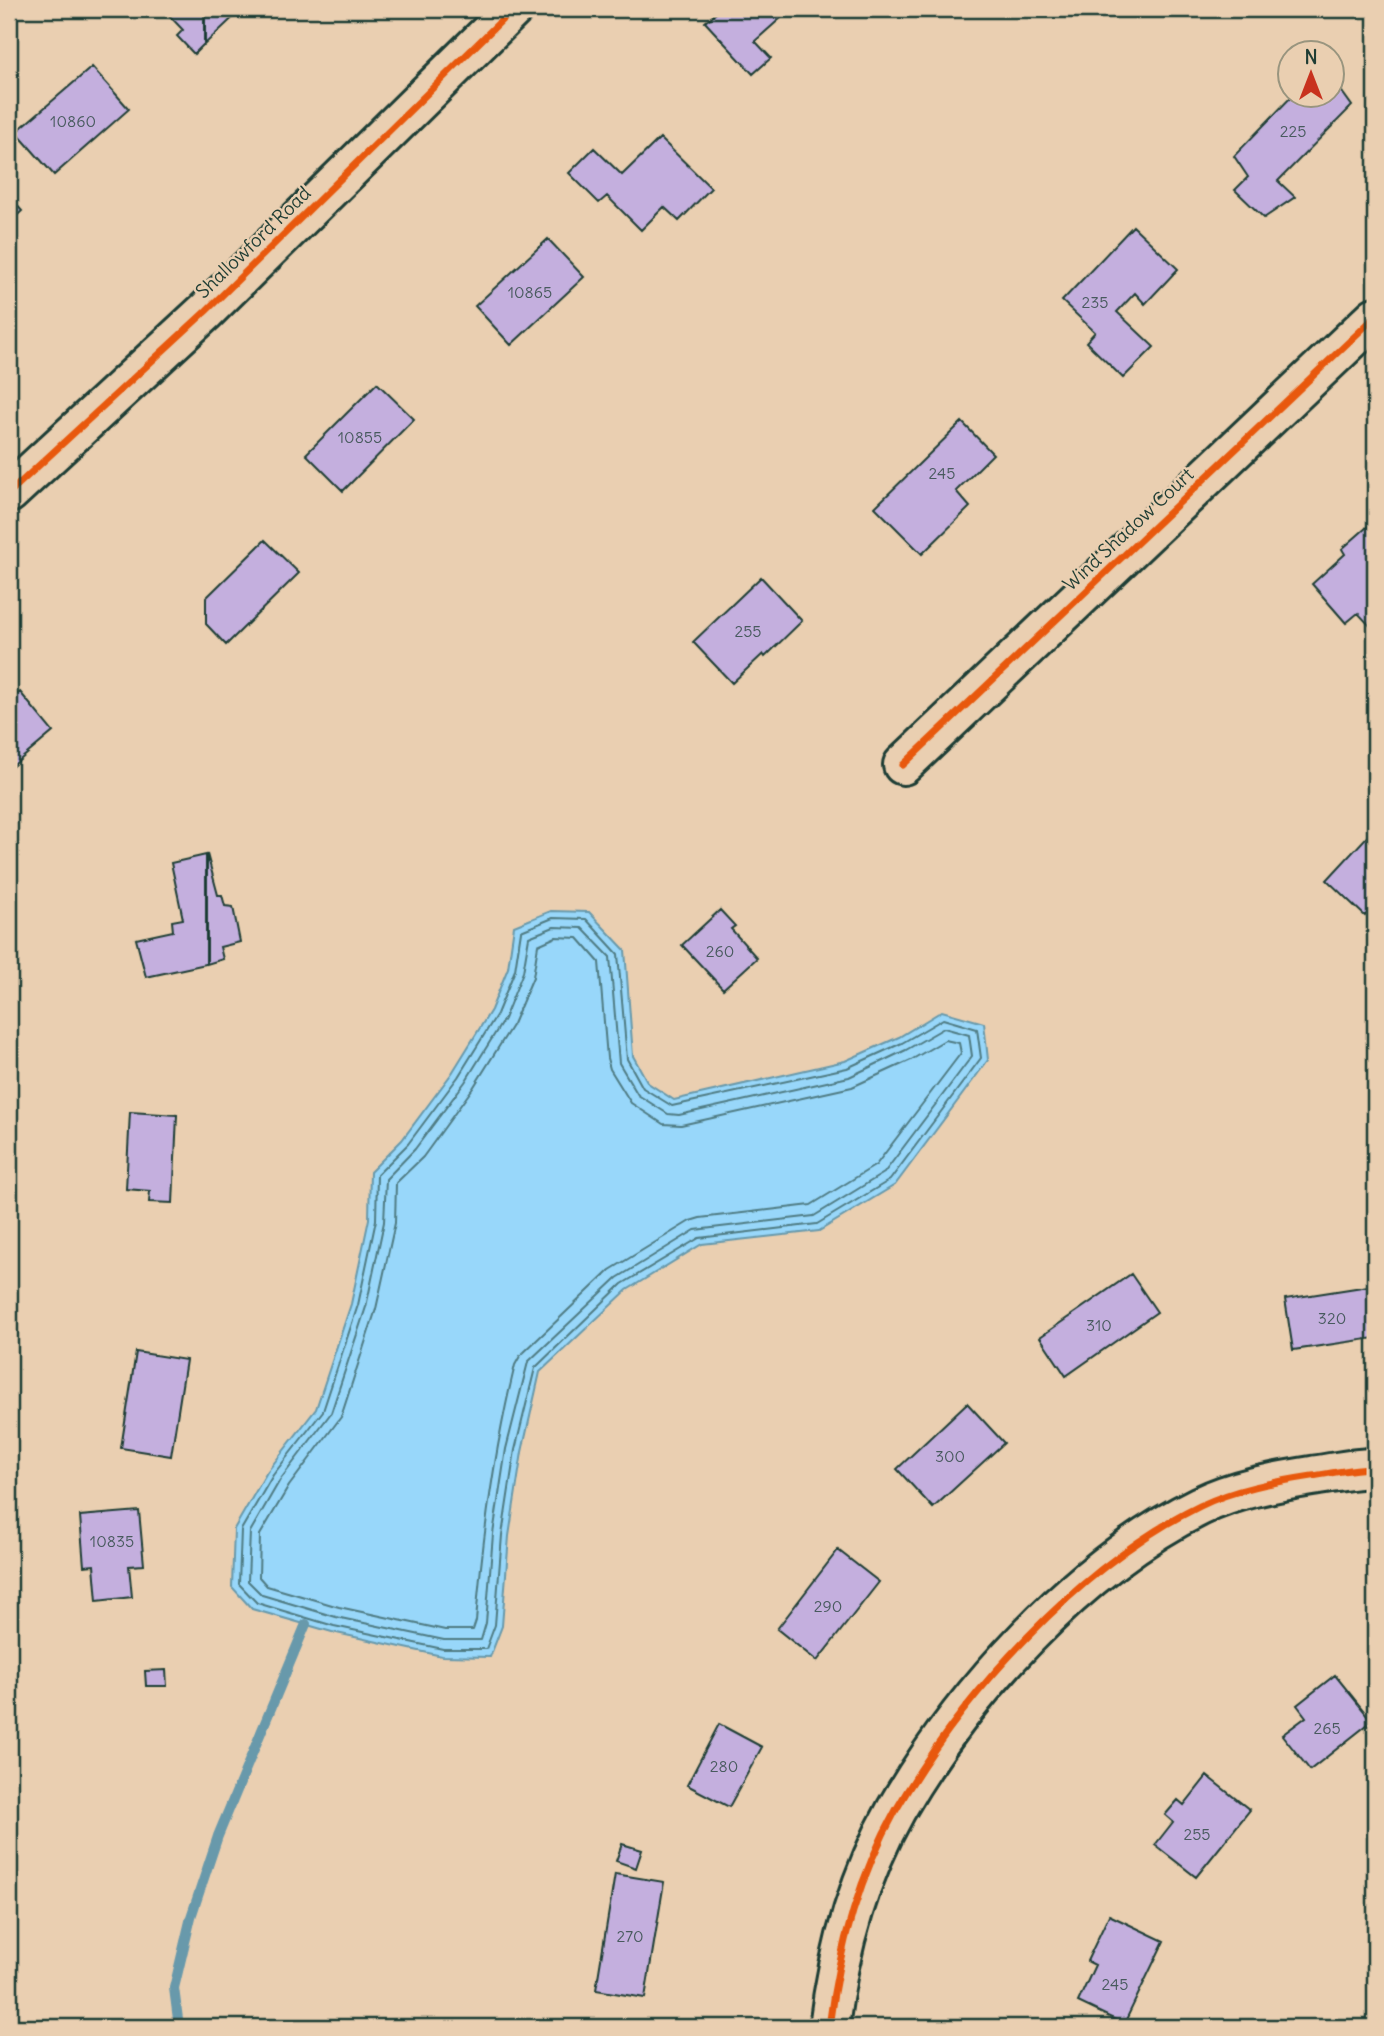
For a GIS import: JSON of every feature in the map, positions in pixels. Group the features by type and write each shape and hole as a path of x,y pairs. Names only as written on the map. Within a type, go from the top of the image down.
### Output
{"street":[{"name":"Shallowford Road","path":"9,493 206,311 513,9"},
{"name":"Wind Shadow Court","path":"903,765 1375,317"},
{"path":"829,2027 847,1929 868,1870 895,1811 951,1726 1034,1630 1087,1580 1140,1542 1200,1505 1263,1484 1375,1468"}],"water":[{"path":"551,911 589,912 625,950 633,1056 648,1083 674,1100 845,1061 899,1037 942,1011 984,1023 988,1060 895,1185 819,1231 702,1244 627,1290 540,1372 522,1452 509,1536 502,1626 490,1657 442,1656 332,1632 252,1609 232,1587 234,1529 267,1472 316,1409 351,1304 369,1219 370,1172 402,1140 452,1073 491,1010 508,968 514,926"}],"building":[{"path":"163,9 204,9 204,44 194,54 177,36 183,30"},
{"path":"205,9 242,9 205,44"},
{"path":"721,9 791,9 755,41 771,58 753,74 705,22"},
{"path":"92,67 129,109 54,175 16,132"},
{"path":"1346,98 1352,106 1278,181 1295,197 1264,218 1235,190 1248,177 1234,156 1280,108 1346,108"},
{"path":"660,138 711,188 679,221 664,207 641,230 607,196 599,203 569,173 594,148 622,175"},
{"path":"9,196 22,211 9,223"},
{"path":"1133,226 1178,269 1145,304 1135,293 1117,312 1154,347 1123,378 1086,342 1095,332 1062,301"},
{"path":"548,239 584,277 511,345 475,306"},
{"path":"377,383 414,419 343,491 306,454"},
{"path":"962,422 993,454 956,491 970,507 922,554 875,507"},
{"path":"1375,520 1375,624 1371,627 1358,613 1346,623 1312,584 1345,554 1342,549"},
{"path":"265,540 299,573 226,645 206,624 206,598"},
{"path":"761,577 802,621 765,657 763,654 732,683 693,642"},
{"path":"20,692 53,732 9,769 9,700"},
{"path":"1375,828 1375,904 1365,916 1327,880"},
{"path":"207,854 218,895 222,895 225,906 233,907 240,942 220,947 223,959 207,964"},
{"path":"206,855 206,964 146,977 136,939 173,931 172,921 183,919 171,863"},
{"path":"720,910 735,926 731,929 757,958 723,989 682,945"},
{"path":"130,1112 177,1115 173,1203 149,1202 150,1191 126,1189"},
{"path":"1131,1274 1157,1312 1066,1376 1040,1337"},
{"path":"1375,1285 1375,1338 1293,1350 1285,1299"},
{"path":"136,1352 186,1360 171,1456 121,1448"},
{"path":"967,1403 1004,1443 933,1508 897,1469"},
{"path":"139,1511 144,1565 129,1566 132,1597 97,1601 94,1565 84,1566 80,1516"},
{"path":"838,1550 879,1582 817,1661 777,1629"},
{"path":"166,1670 167,1686 146,1686 145,1671"},
{"path":"1335,1675 1372,1721 1310,1770 1282,1735 1306,1717 1297,1705"},
{"path":"719,1724 762,1747 729,1807 687,1785"},
{"path":"1207,1776 1250,1810 1196,1877 1155,1845 1173,1822 1165,1815 1178,1800 1184,1805"},
{"path":"622,1844 642,1850 636,1868 616,1861"},
{"path":"615,1874 664,1882 645,1998 596,1990"},
{"path":"1109,1915 1164,1941 1124,2024 1078,2002 1095,1965 1087,1961"}],"waterway":[{"path":"179,2027 174,1988 191,1917 218,1836 306,1624"}],"cycle path":[{"path":"9,493 206,311 513,9"},
{"path":"903,765 1375,317"},
{"path":"829,2027 844,1943 861,1888 883,1835 923,1766 954,1722 1027,1637 1111,1562 1155,1531 1200,1506 1227,1495 1269,1484 1375,1468"}]}
